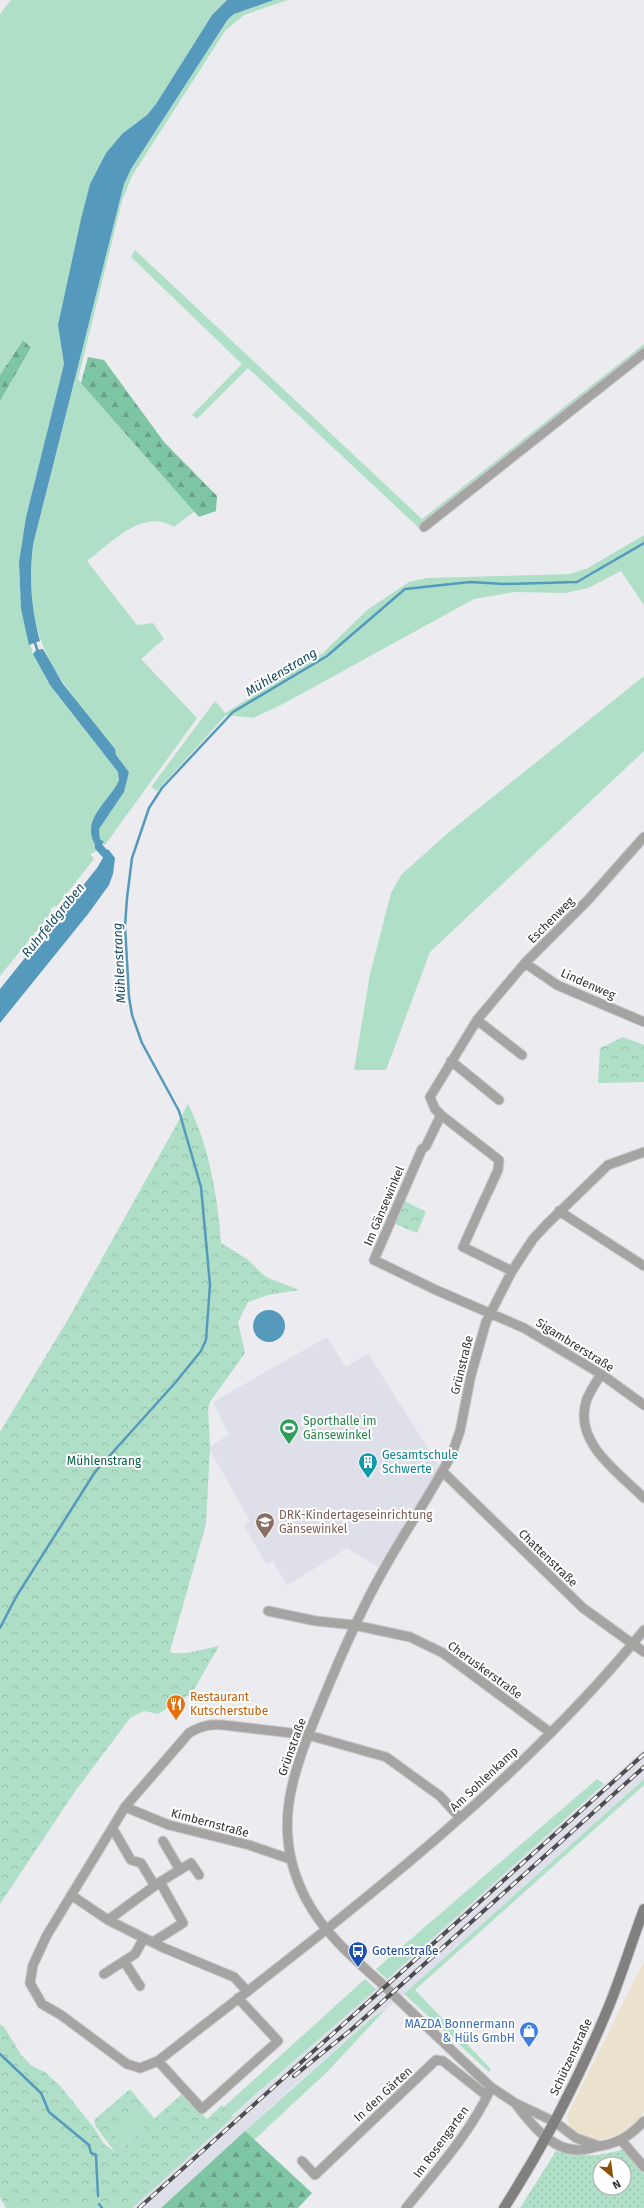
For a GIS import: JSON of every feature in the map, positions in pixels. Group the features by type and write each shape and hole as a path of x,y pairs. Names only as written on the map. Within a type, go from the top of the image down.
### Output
{"main road":[{"name":"Schützenstraße","path":"504,2208 555,2122 602,2021 644,1909"}],"street":[{"path":"424,527 644,353"},
{"name":"Eschenweg","path":"512,1271 463,1247 487,1190 500,1165 498,1160 441,1114 435,1108 430,1097 450,1061 477,1020 526,962 588,900 642,842"},
{"name":"Lindenweg","path":"526,962 557,985 644,1022"},
{"path":"477,1020 522,1055"},
{"path":"450,1061 499,1100"},
{"name":"Im Gänsewinkel","path":"441,1114 426,1146 422,1149 374,1260 436,1290 489,1313"},
{"name":"Grünstraße","path":"599,2146 576,2138 555,2122 489,2091 361,1966 326,1929 306,1900 290,1859 287,1833 292,1780 308,1736 354,1625 386,1564 443,1472 453,1451 460,1431 471,1375 489,1313 512,1271 533,1239 559,1211 608,1165 644,1152"},
{"path":"559,1211 644,1266"},
{"name":"Sigambrerstraße","path":"489,1313 524,1328 601,1374 644,1405"},
{"path":"601,1374 586,1401 584,1421 587,1434 596,1450 644,1498"},
{"name":"Chattenstraße","path":"443,1472 583,1608 644,1652"},
{"path":"268,1611 316,1621 354,1625"},
{"name":"Cheruskerstraße","path":"354,1625 410,1637 443,1653 551,1733"},
{"name":"Am Sohlenkamp","path":"326,1929 460,1818 551,1733 633,1644 644,1630"},
{"path":"326,1929 158,2061 140,2068 127,2064 61,2015 42,2004 30,1983 33,1965 47,1935 113,1829 125,1807 188,1733 199,1727 208,1724 223,1725 308,1736 386,1757 440,1796 460,1818"},
{"name":"Kimbernstraße","path":"125,1807 170,1825 249,1845 290,1859"},
{"path":"113,1829 131,1860 141,1863 183,1923 153,1942"},
{"path":"163,1841 180,1870"},
{"path":"108,1920 157,1884 191,1863 198,1875"},
{"path":"71,1895 108,1920 144,1938 234,1978 247,1991"},
{"path":"104,1974 135,1954 144,1938"},
{"path":"124,1961 140,1986"},
{"path":"158,2061 202,2109 278,2041 238,1998"},
{"name":"In den Gärten","path":"302,2161 315,2175 436,2060 443,2061 489,2091"},
{"name":"Im Rosengarten","path":"406,2208 451,2150 489,2091"},
{"name":"Grünstraße","path":"515,2103 527,2119 546,2138 564,2147 577,2150 621,2140"},
{"path":"644,2121 634,2132 621,2140 644,2167"}],"shaded area":[{"path":"327,1337 346,1367 368,1353 443,1472 383,1570 347,1548 287,1586 273,1561 266,1564 244,1525 250,1521 208,1447 229,1435 213,1402"},
{"path":"644,1749 644,1779 404,1994 385,2010 373,2017 296,2084 161,2208 130,2208"},
{"path":"644,1961 644,2111 638,2121 631,2128 618,2135 596,2141 572,2130 567,2116"}],"green space":[{"path":"11,0 227,0 212,15 156,104 147,115 122,134 106,153 90,184 58,325 64,364 26,517 19,562 21,609 33,654 50,685 118,772 119,780 98,812 94,844 98,850 90,854 94,859 56,907 54,906 50,910 52,912 0,976 0,401 31,349 22,341 0,375 0,14"},
{"path":"274,0 288,0 244,15 225,31 132,176 122,201 78,379 195,511 174,527 162,522 151,521 139,524 116,537 87,561 137,625 153,623 164,639 141,659 197,718 105,845 100,839 99,829 124,792 129,772 116,755 115,749 77,701 48,658 39,635 33,609 31,580 33,546 124,184 131,169 228,19 234,14"},
{"path":"135,250 422,519 644,344 644,349 419,528 248,368 197,419 192,415 242,364 131,257"},
{"path":"23,340 31,348 0,401 0,375"},
{"path":"88,357 104,360 164,442 217,496 216,511 199,517 81,383"},
{"path":"644,535 644,605 621,571 588,588 565,593 515,592 474,599 283,704 253,718 226,715 157,791 151,787 215,701 225,713 323,653 367,610 409,582 427,578 570,574 588,568"},
{"path":"644,676 644,751 430,952 386,1070 354,1070 370,974 391,893 402,874 449,832"},
{"path":"623,1037 644,1045 644,1082 598,1083 600,1048"},
{"name":"Mühlenstrang","path":"188,1104 202,1137 207,1154 218,1208 221,1243 247,1259 266,1277 299,1290 268,1295 248,1302 238,1322 245,1353 210,1402 208,1408 210,1447 206,1524 170,1651 172,1653 187,1653 219,1646 192,1693 158,1714 144,1711 130,1718 74,1793 0,1904 0,1432 70,1316"},
{"path":"403,1200 426,1212 417,1233 393,1223"},
{"path":"597,1779 604,1784 387,1979 376,1969"},
{"path":"644,1779 644,1785 415,1990 491,2069 489,2072 404,1994"},
{"path":"365,1979 376,1989 212,2133 205,2124"},
{"path":"385,2010 327,2072 254,2140 245,2131 373,2017"},
{"path":"0,2024 4,2027 22,2056 32,2066 45,2072 62,2088 94,2128 105,2145 115,2152 96,2127 94,2120 130,2089 144,2106 113,2133 123,2146 116,2153 183,2093 207,2119 222,2105 233,2117 132,2208 6,2208 0,2197"},
{"path":"144,2106 155,2119 123,2146 112,2133"},
{"path":"245,2131 312,2193 298,2208 161,2208"},
{"path":"624,2149 630,2156 592,2156 592,2196 632,2196 632,2158 644,2171 644,2208 520,2208 556,2151 582,2155 607,2154"}],"water":[{"path":"227,0 274,0 234,14 228,19 131,169 124,184 33,545 31,582 33,605 40,641 29,645 21,609 19,562 26,517 64,364 58,325 90,184 106,153 122,134 147,115 156,104 212,15"},
{"path":"43,649 63,684 115,749 116,755 129,772 124,792 99,829 100,839 104,842 98,850 91,832 92,824 99,809 119,780 118,772 50,685 33,654 36,650"},
{"path":"108,849 115,858 113,874 109,885 88,914 0,1023 0,989 97,868"},
{"path":"269,1310 280,1315 285,1326 280,1337 269,1342 258,1337 253,1326 258,1315"}],"waterway":[{"name":"Mühlenstrang","path":"0,1628 16,1597 95,1472 175,1383 201,1351 206,1340 210,1285 201,1187 179,1111 142,1043 132,1015 129,997 125,926 127,898 132,858 149,808 162,788 233,712 327,656 405,589 470,582 504,584 577,582 644,543"},
{"path":"34,640 38,652"},
{"name":"Ruhrfeldgraben","path":"99,847 107,856 107,862"},
{"path":"0,2054 41,2093 49,2112 89,2145 91,2153 96,2155 98,2196"},
{"path":"99,2204 102,2208"}],"railway":[{"path":"139,2208 644,1754"},
{"path":"294,2076 352,2029 644,1767"}],"place":[{"name":"Sporthalle im Gänsewinkel","path":"289,1445"},
{"name":"Gesamtschule Schwerte","path":"368,1479"},
{"name":"DRK-Kindertageseinrichtung Gänsewinkel","path":"265,1539"},
{"name":"Restaurant Kutscherstube","path":"176,1721"},
{"name":"Gotenstraße","path":"358,1968"},
{"name":"MAZDA Bonnermann & Hüls GmbH","path":"529,2048"}]}
